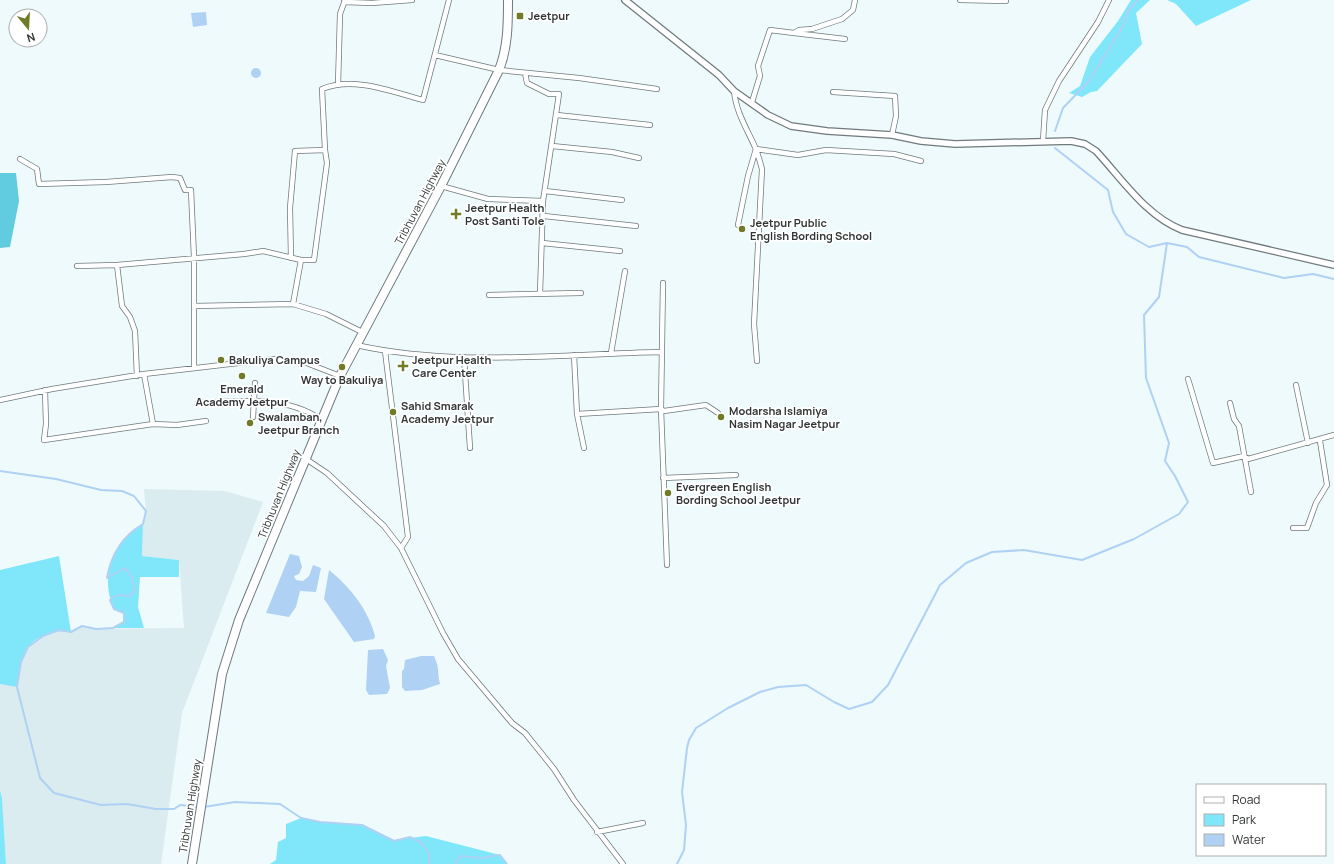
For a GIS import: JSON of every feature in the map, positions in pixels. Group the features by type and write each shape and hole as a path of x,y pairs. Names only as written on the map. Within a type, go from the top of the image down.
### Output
{"highway":[{"name":"Tribhuvan Highway","path":"192,864 222,674 239,620 306,459 320,419 340,376 362,332 441,186 499,70 505,55 508,29 508,0"}],"street":[{"path":"338,85 340,20 344,1 412,0"},
{"path":"77,266 117,265 263,251 302,260 314,260 328,163 325,150 322,89 331,85 358,84 423,100 449,0"},
{"path":"625,0 719,75 734,91 752,102 768,115 791,126 827,131 892,134 921,141 955,144 1043,141 1071,141 1085,144 1096,151 1155,216 1169,225 1182,230 1334,265"},
{"path":"794,32 828,25 842,19 853,10 854,0"},
{"path":"960,0 1006,1"},
{"path":"1043,141 1046,110 1059,81 1098,22 1109,0"},
{"path":"752,102 760,76 758,66 770,30 845,39"},
{"path":"435,55 499,70 657,89"},
{"path":"525,73 527,83 549,94 559,94 542,206 544,216 540,294"},
{"path":"734,91 735,102 756,149 762,169 754,324 757,361"},
{"path":"833,92 895,96 896,116 892,134"},
{"path":"557,115 650,125"},
{"path":"552,146 612,152 639,158"},
{"path":"756,149 798,155 826,150 886,154 921,161"},
{"path":"738,224 748,176 756,149"},
{"path":"291,258 290,208 295,151 325,150"},
{"path":"20,159 37,169 39,184 106,182 172,177 180,178 185,190 191,190 194,257 194,368"},
{"path":"441,186 488,199 543,201"},
{"path":"545,191 622,200"},
{"path":"544,216 636,226"},
{"path":"542,243 620,251"},
{"path":"293,304 302,260"},
{"path":"117,265 122,306 130,317 134,331 137,376"},
{"path":"611,353 625,271"},
{"path":"663,283 661,409 667,565"},
{"path":"489,295 581,293"},
{"path":"194,306 293,304 326,314 362,332"},
{"path":"356,344 385,351 441,357 661,352"},
{"path":"385,351 408,537 401,548"},
{"path":"574,355 577,414 584,448"},
{"path":"464,357 470,448"},
{"path":"0,400 45,390 144,374 274,359 304,362 340,376"},
{"path":"144,374 153,424"},
{"path":"1188,379 1213,463 1244,456 1248,459 1334,435"},
{"path":"253,417 255,383"},
{"path":"1296,385 1308,443"},
{"path":"45,390 46,424 44,440 153,424 177,425 206,421"},
{"path":"198,403 255,401 289,405 309,412 320,419"},
{"path":"1230,403 1234,419 1239,426 1251,492"},
{"path":"577,414 661,409 664,411 706,405 718,413"},
{"path":"1293,528 1307,528 1316,503 1327,485 1320,440"},
{"path":"306,459 327,473 384,526 401,548 458,659 512,723 525,733 554,768 574,800 623,864"},
{"path":"663,478 736,475"},
{"path":"597,832 642,823"}],"shaded area":[{"path":"0,173 16,173 19,201 10,247 0,248"},
{"path":"144,489 225,491 263,502 182,713 161,864 6,864 2,798 0,789 0,684 17,686 21,662 28,647 43,636 59,630 71,632 82,626 96,629 184,628 179,560 142,556 143,524 146,511"}],"green space":[{"path":"1131,0 1150,0 1136,13 1142,44 1097,91 1091,92 1082,97 1069,93 1080,86 1090,57 1118,21"},
{"path":"1167,0 1251,0 1196,26 1176,4"},
{"path":"143,524 142,556 179,560 179,577 140,577 138,607 144,628 113,628 124,622 124,613 114,609 110,597 108,585 112,561 124,540"},
{"path":"59,556 71,632 53,632 37,639 25,651 20,666 17,687 0,684 0,570"},
{"path":"0,790 2,798 6,864 0,864"},
{"path":"301,818 320,822 362,825 394,840 426,836 500,855 507,864 270,864 276,860 278,842 286,838 286,824"}],"water":[{"path":"206,12 207,25 193,27 191,13"},
{"path":"254,68 258,68 261,73 258,78 254,78 251,75 251,71"},
{"path":"290,554 299,556 302,567 299,574 294,576 296,580 303,581 309,576 313,565 321,568 316,592 300,591 296,607 289,617 266,613"},
{"path":"329,570 351,591 363,608 372,626 375,636 374,639 354,642 324,599"},
{"path":"383,649 388,660 386,666 390,688 387,694 369,695 366,690 368,650"},
{"path":"421,656 434,656 438,667 440,684 422,690 405,691 402,687 402,671 404,669 405,660"}],"waterway":[{"path":"1055,131 1063,108 1089,81 1122,28 1129,10 1138,0"},
{"path":"677,864 684,850 686,825 682,792 687,748 689,740 696,728 728,708 760,692 778,687 806,685 849,709 872,702 888,685 940,585 966,563 992,552 1024,550 1082,560 1134,539 1179,514 1188,502 1175,476 1165,461 1169,443 1146,378 1144,315 1159,297 1167,243 1149,247 1126,234 1113,212 1108,190 1055,148"},
{"path":"1167,243 1187,247 1199,257 1284,278 1313,274 1334,279"},
{"path":"0,471 56,479 101,490 122,491 134,496 146,511 143,524 123,540 111,562 107,578 125,568 132,577 135,591 128,596 117,595 110,600 114,609 124,613 124,622 113,628 96,629 82,626 71,632 59,630 43,636 28,647 21,662 17,687 40,778 54,793 101,805 127,804 156,809 174,809 180,805 200,807"},
{"path":"204,807 235,802 280,804 301,818 320,822 362,825 394,841 410,837 422,843 429,853 429,864"},
{"path":"456,864 460,856 482,858 500,855 507,864"}],"place":[{"name":"Jeetpur","path":"520,16"},
{"name":"Jeetpur Health Post Santi Tole","path":"456,214"},
{"name":"Jeetpur Public English Bording School","path":"742,229"},
{"name":"Bakuliya Campus","path":"221,360"},
{"name":"Jeetpur Health Care Center","path":"403,366"},
{"name":"Way to Bakuliya","path":"342,367"},
{"name":"Emerald Academy Jeetpur","path":"242,376"},
{"name":"Sahid Smarak Academy Jeetpur","path":"393,412"},
{"name":"Modarsha Islamiya Nasim Nagar Jeetpur","path":"721,417"},
{"name":"Swalamban, Jeetpur Branch","path":"250,423"},
{"name":"Evergreen English Bording School Jeetpur","path":"668,493"}]}
